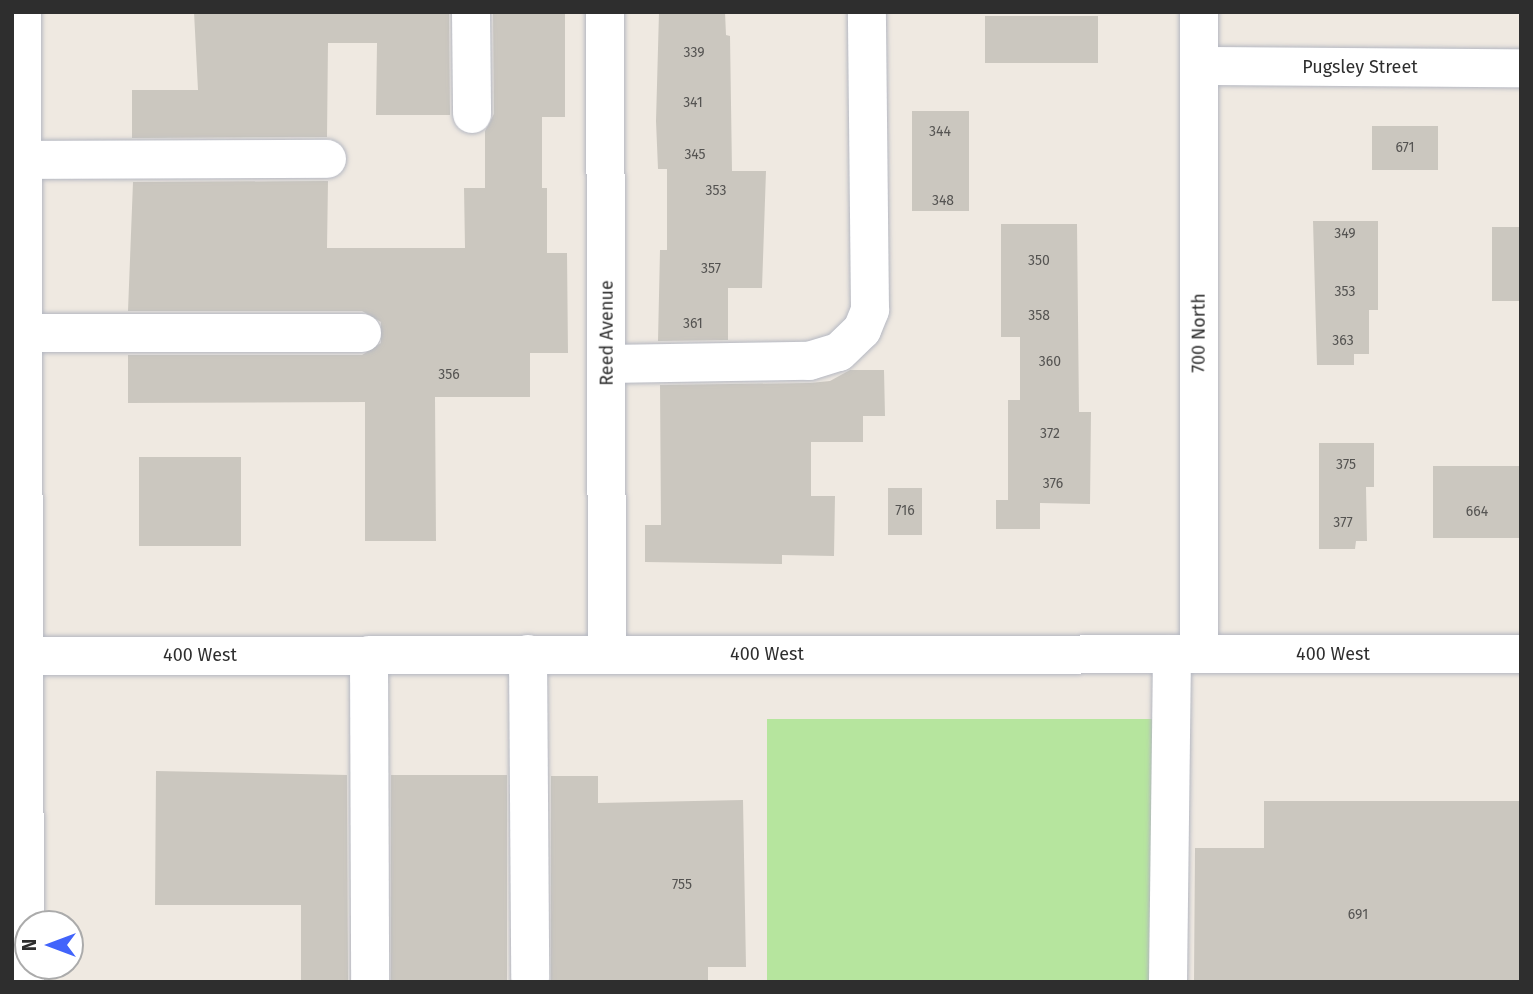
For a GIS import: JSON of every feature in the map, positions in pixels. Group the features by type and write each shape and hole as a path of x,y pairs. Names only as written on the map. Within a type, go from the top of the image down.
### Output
{"street":[{"path":"20,910 18,316 22,12"},
{"path":"471,12 471,114"},
{"name":"Reed Avenue","path":"606,12 607,654"},
{"path":"607,364 809,361 839,352 862,330 870,310 867,12"},
{"name":"700 North","path":"1168,982 1186,654 1199,12"},
{"name":"Pugsley Street","path":"1199,66 1521,68"},
{"path":"22,160 327,159"},
{"path":"18,316 362,333"},
{"path":"528,654 530,978"},
{"name":"400 West","path":"18,656 1521,654"},
{"path":"369,655 370,980"}],"green space":[{"path":"767,719 1153,719 1153,982 767,982"}],"building":[{"path":"194,12 449,12 450,115 376,115 377,43 328,43 327,137 132,138 132,90 198,90"},
{"path":"493,12 565,12 565,117 542,117 542,188 547,188 547,253 567,253 568,353 530,353 530,397 435,397 436,541 365,541 365,402 128,403 128,355 362,355 381,343 381,322 362,311 128,311 133,182 328,181 327,248 465,248 464,188 485,188 485,131 494,114"},
{"path":"659,12 725,12 726,35 730,36 732,171 766,171 762,288 728,288 728,340 658,341 660,250 667,250 667,169 658,169 656,121"},
{"path":"985,16 1098,16 1098,63 985,63"},
{"path":"912,111 969,111 969,211 912,211"},
{"path":"1372,126 1438,126 1438,170 1372,170"},
{"path":"1313,221 1378,221 1378,310 1369,310 1369,354 1354,354 1354,365 1317,365"},
{"path":"1001,224 1077,224 1079,412 1091,412 1090,504 1040,503 1040,529 996,529 996,500 1008,500 1008,400 1020,400 1020,337 1001,337"},
{"path":"1492,227 1521,227 1521,301 1492,301"},
{"path":"850,370 884,370 885,416 863,416 863,442 811,442 811,496 835,496 834,556 782,555 782,564 645,562 645,525 661,525 660,385 810,383 830,381"},
{"path":"1319,443 1374,443 1374,487 1366,487 1367,541 1356,541 1355,549 1319,549"},
{"path":"139,457 241,457 241,546 139,546"},
{"path":"1433,466 1520,466 1520,538 1433,538"},
{"path":"888,488 922,488 922,535 888,535"},
{"path":"156,771 347,775 348,981 301,981 301,905 155,905"},
{"path":"391,775 507,775 507,981 391,981"},
{"path":"551,776 598,776 598,803 743,800 746,967 708,967 708,982 551,981"},
{"path":"1264,801 1521,801 1521,982 1194,982 1195,848 1264,848"}]}
